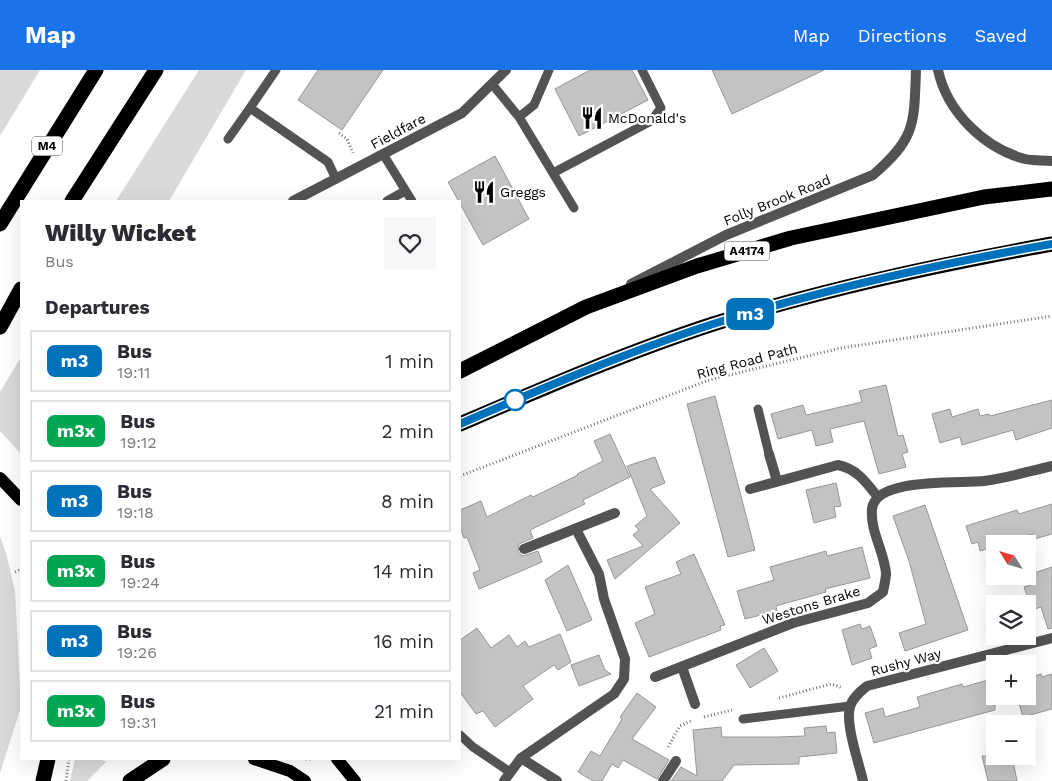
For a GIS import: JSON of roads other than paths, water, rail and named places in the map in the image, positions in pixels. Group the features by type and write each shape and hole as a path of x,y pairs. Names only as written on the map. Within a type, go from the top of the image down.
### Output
{"highway":[{"name":"M4","path":"0,224 96,70"},
{"path":"73,200 156,70"},
{"name":"A4174","path":"461,370 586,307 697,266 791,238 984,197 1052,189"},
{"path":"461,424 587,369 714,324 947,263 1052,244"},
{"path":"0,327 20,291"},
{"path":"44,781 48,760"},
{"path":"130,781 162,760"}],"main road":[{"path":"0,478 20,502"},
{"path":"257,760 290,772 305,781"},
{"path":"338,760 355,781"}],"street":[{"name":"Fieldfare","path":"295,200 462,113 506,70"},
{"name":"Folly Brook Road","path":"586,307 726,236 873,175 892,158 905,140 914,121 916,70"},
{"path":"938,70 940,80 962,119 984,141 1026,159 1052,161"},
{"path":"769,454 777,481"},
{"path":"750,489 838,466 850,468 861,476 877,496 893,489 934,483 984,481 1052,466"},
{"name":"Westons Brake","path":"655,676 793,622 868,603 883,592 886,573 872,523 872,507 877,496"},
{"path":"524,549 615,513"},
{"path":"504,781 521,758 614,694 624,679 625,659 604,599 599,574 576,529"},
{"name":"Rushy Way","path":"850,706 858,694 867,686 1052,638"},
{"path":"682,667 695,704"},
{"path":"850,706 849,719 863,781"},
{"path":"521,758 557,781"},
{"path":"663,781 676,761"}],"lane":[{"path":"228,139 276,70"},
{"path":"519,118 534,105 549,70"},
{"path":"552,173 651,121 661,108 642,70"},
{"path":"492,84 519,118 574,208"},
{"path":"250,108 328,162 336,179"},
{"path":"383,154 411,200"},
{"path":"389,200 405,191"},
{"path":"758,409 769,454"},
{"path":"743,719 850,706"},
{"path":"461,736 473,747 510,772"}],"place":[{"name":"McDonald's","path":"592,118"},
{"name":"Greggs","path":"484,192"}]}
